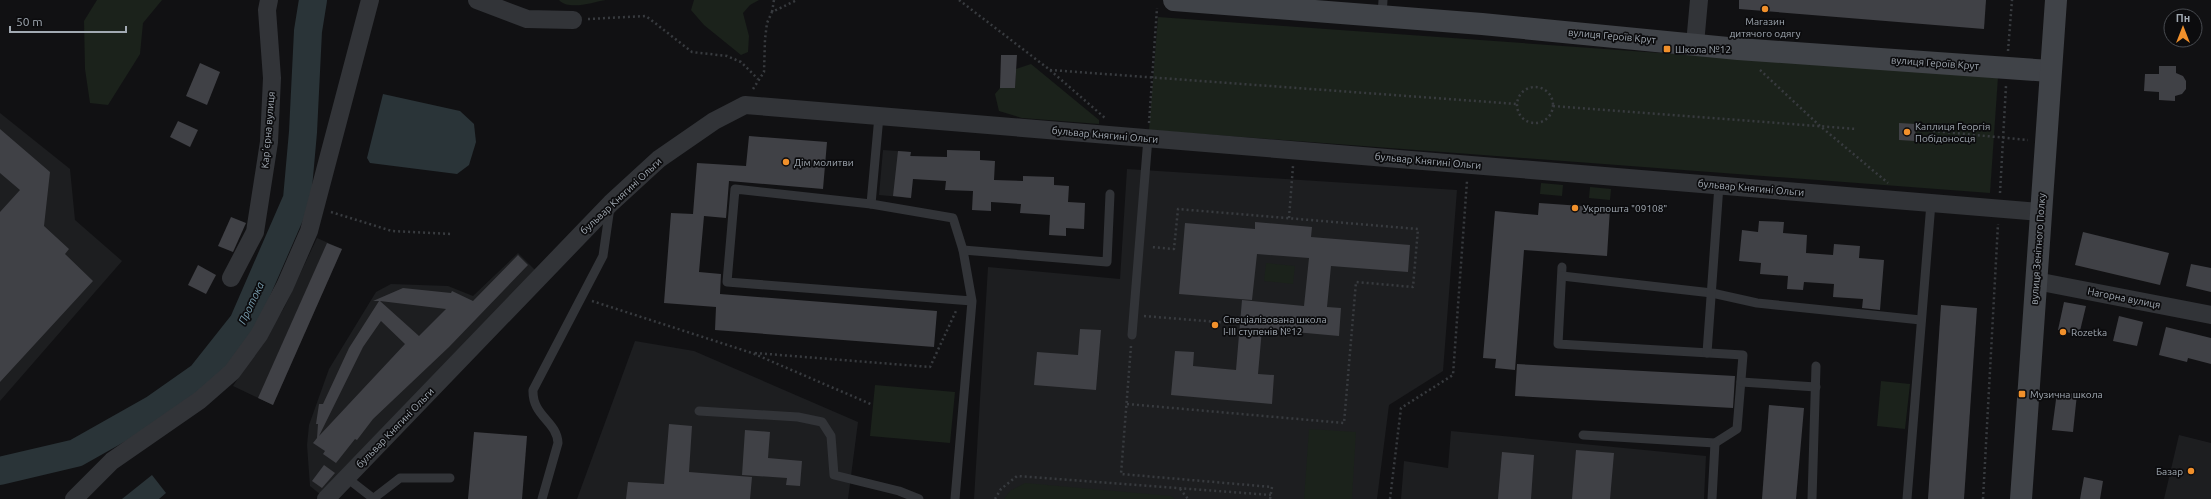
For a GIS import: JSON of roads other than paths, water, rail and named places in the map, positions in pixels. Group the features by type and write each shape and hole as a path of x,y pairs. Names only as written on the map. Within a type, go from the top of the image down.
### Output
{"street":[{"name":"Карʼєрна вулиця","path":"231,278 254,232 269,142 272,78 267,10 269,0"},
{"path":"74,499 112,461 200,400 232,372 259,335 285,286 309,232 370,0"},
{"path":"477,0 527,19 574,20"},
{"name":"вулиця Героїв Крут","path":"1174,0 1383,8 1738,49 2050,72"},
{"path":"1695,44 1699,0"},
{"name":"вулиця Зенітного Полку","path":"2021,499 2056,0"},
{"name":"бульвар Княгині Ольги","path":"326,499 611,203 659,159 714,121 745,105 2040,212"},
{"name":"Нагорна вулиця","path":"2036,281 2211,315"}],"lane":[{"path":"871,204 879,116"},
{"path":"1132,335 1148,138"},
{"path":"1707,353 1720,185"},
{"path":"955,499 972,301 962,250 953,218 871,204 735,189 727,282 972,301"},
{"path":"962,250 1107,262 1110,194"},
{"path":"542,499 558,443 558,436 537,410 532,401 533,390 603,256 611,203"},
{"path":"1907,499 1931,203"},
{"path":"1583,435 1715,443 1737,429 1743,356 1558,344 1562,272 1712,293 1757,304 1921,320"},
{"path":"1812,499 1816,366"},
{"path":"1741,382 1816,387"},
{"path":"698,411 798,417 822,422 832,436 834,475 899,491 919,499"},
{"path":"1712,499 1715,443"},
{"path":"347,478 374,499 400,478 450,478"}],"waterway":[{"name":"Протока","path":"0,471 76,453 154,409 201,376 243,323 297,199 303,132 308,31 313,0"}],"place":[{"name":"Магазин дитячого одягу","path":"1765,9"},
{"name":"Школа №12","path":"1667,49"},
{"name":"Каплиця Георгія Побідоносця","path":"1907,132"},
{"name":"Дім молитви","path":"786,162"},
{"name":"Укрпошта \"09108\"","path":"1575,208"},
{"name":"Спеціалізована школа І-ІІІ ступенів №12","path":"1215,325"},
{"name":"Rozetka","path":"2063,332"},
{"name":"Музична школа","path":"2022,394"},
{"name":"Базар","path":"2191,471"}]}
